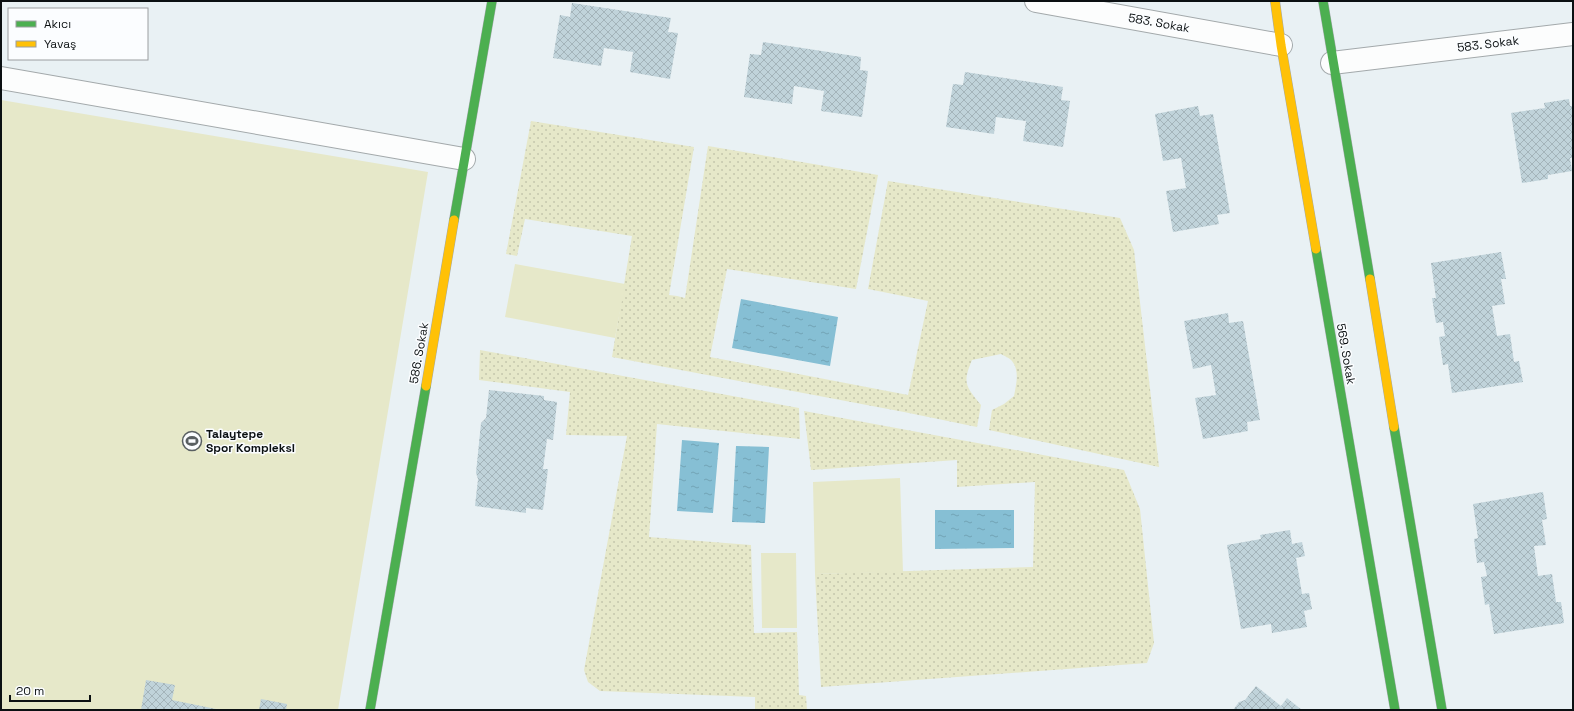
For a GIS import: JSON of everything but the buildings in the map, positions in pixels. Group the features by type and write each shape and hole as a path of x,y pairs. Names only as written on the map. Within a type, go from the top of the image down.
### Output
{"street":[{"name":"586. Sokak","path":"370,710 492,1"},
{"name":"583. Sokak","path":"1036,1 1281,45"},
{"name":"569. Sokak","path":"1275,1 1281,45 1395,710"},
{"path":"1323,1 1332,63 1442,710"},
{"name":"583. Sokak","path":"1332,63 1573,34"},
{"path":"1,78 464,159"}],"green space":[{"name":"Talaytepe Spor Kompleksi","path":"1,100 428,172 338,710 1,710"},
{"path":"531,121 694,147 669,295 685,298 708,146 878,175 856,289 727,269 710,357 908,395 928,301 868,289 888,181 1120,218 1134,250 1159,467 989,430 992,410 1004,404 1014,396 1016,387 1016,369 1010,359 1001,354 972,360 967,374 966,380 969,389 981,405 977,427 612,357 632,236 525,219 517,256 506,254"},
{"path":"515,264 625,284 615,338 505,317"},
{"path":"480,350 799,408 800,439 657,424 649,537 751,545 754,633 797,632 799,695 806,696 807,710 755,710 755,697 600,691 588,682 584,670 627,436 566,435 570,392 479,380"},
{"path":"804,411 1124,470 1140,509 1154,643 1147,663 821,687 815,574 1033,567 1035,482 957,487 957,460 811,470"},
{"path":"900,478 903,572 815,574 813,482"},
{"path":"761,553 796,553 797,628 762,628"}],"water":[{"path":"741,299 838,317 830,366 732,348"},
{"path":"682,440 719,443 713,513 677,511"},
{"path":"736,446 769,447 765,523 732,522"},
{"path":"935,510 1014,510 1014,548 935,549"}],"traffic: fast":[{"path":"454,220 492,1"},
{"path":"1323,1 1370,279"},
{"path":"1316,249 1395,710"},
{"path":"370,710 426,386"},
{"path":"1394,427 1442,710"}],"traffic: slow":[{"path":"1275,1 1281,45 1316,249"},
{"path":"426,386 454,220"},
{"path":"1370,279 1394,427"}],"place":[{"name":"Talaytepe Spor Kompleksi","path":"192,441"}]}
